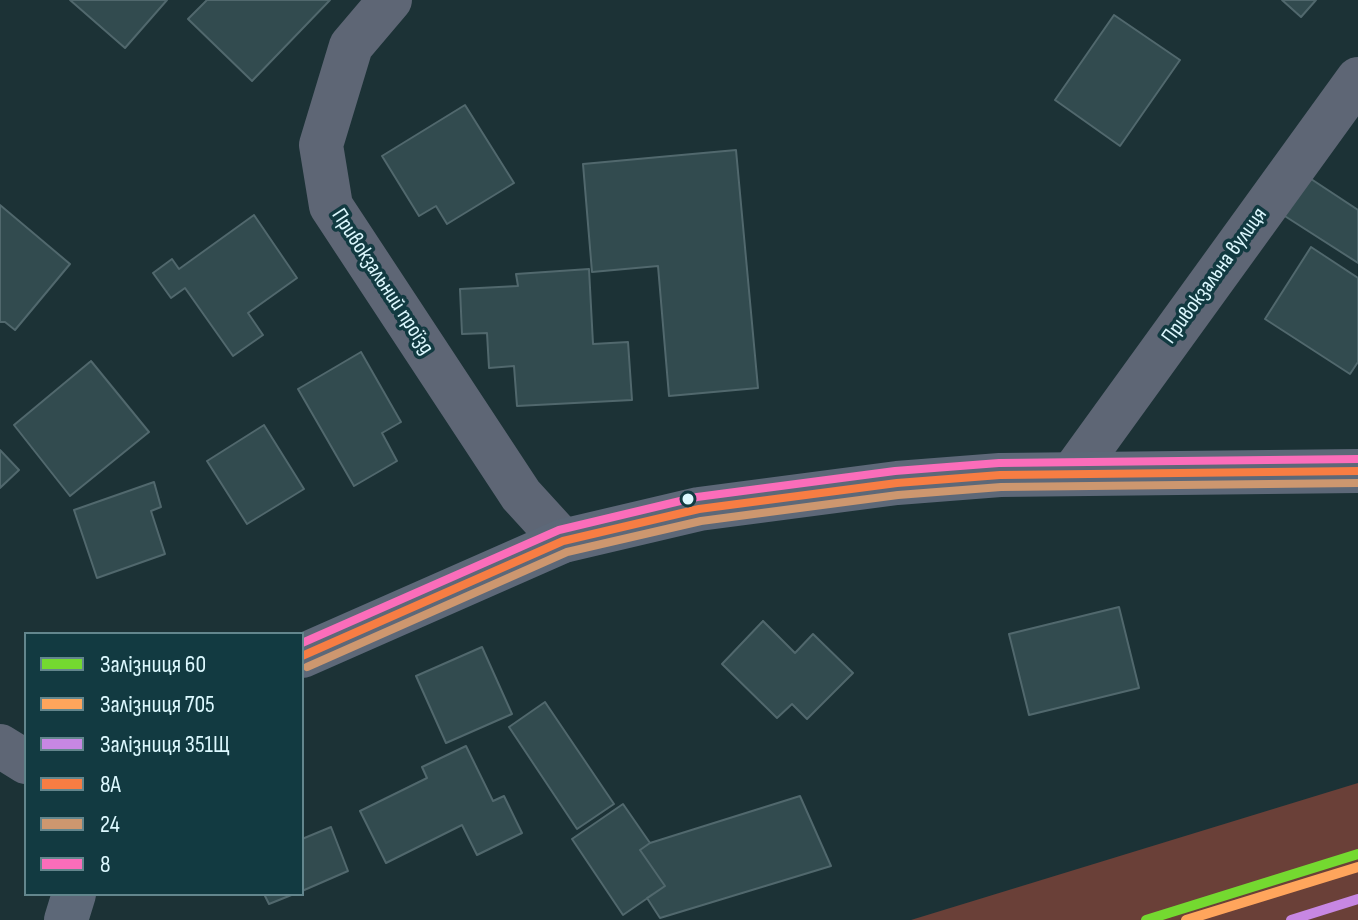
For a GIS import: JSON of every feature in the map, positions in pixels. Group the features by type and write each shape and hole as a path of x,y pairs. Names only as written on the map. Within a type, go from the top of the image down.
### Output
{"street":[{"name":"Привокзальний проїзд","path":"390,0 351,46 321,145 331,206 521,495 563,541"},
{"name":"Привокзальна вулиця","path":"1073,473 1358,79"},
{"path":"304,655 563,541 699,509 897,483 1000,475 1358,471"},
{"path":"0,746 24,761"},
{"path":"66,920 73,896"}],"shaded area":[{"path":"1358,783 1358,920 911,920"}],"building":[{"path":"70,0 167,0 125,48"},
{"path":"207,0 330,0 252,81 188,19"},
{"path":"1282,0 1316,0 1301,17"},
{"path":"1114,15 1180,60 1120,146 1055,100"},
{"path":"465,105 514,183 447,224 436,206 419,216 382,156"},
{"path":"736,150 758,388 669,396 658,266 592,272 583,164"},
{"path":"1305,175 1358,210 1358,263 1280,213"},
{"path":"0,205 70,264 15,330 0,322"},
{"path":"254,215 297,278 248,313 263,335 233,356 185,288 171,298 153,273 172,259 179,269"},
{"path":"1311,247 1358,278 1358,362 1350,374 1265,319"},
{"path":"589,269 593,344 628,342 632,400 517,406 514,366 489,368 487,333 462,334 460,289 518,286 516,274"},
{"path":"361,352 401,422 382,433 397,461 354,486 298,389"},
{"path":"91,361 149,432 70,496 14,425"},
{"path":"264,425 304,489 247,524 207,461"},
{"path":"0,450 19,470 0,488"},
{"path":"154,482 161,507 151,511 165,554 97,578 74,510"},
{"path":"1119,607 1139,688 1029,715 1009,634"},
{"path":"763,621 795,653 813,634 853,673 807,719 792,704 777,718 722,664"},
{"path":"482,647 512,714 446,743 416,676"},
{"path":"545,702 614,804 577,829 509,727"},
{"path":"466,746 493,801 504,796 522,833 477,855 462,825 386,863 360,811 427,778 422,767"},
{"path":"800,796 831,866 660,918 647,898 665,886 640,850 650,843"},
{"path":"623,804 650,843 640,850 665,886 623,915 572,839"},
{"path":"331,827 348,871 304,890 304,838"},
{"path":"265,896 289,896 269,904"}],"rail line":[{"name":"60","path":"1146,920 1358,854"},
{"name":"705","path":"1186,920 1358,867"},
{"name":"351Щ","path":"1291,920 1358,899"}],"transit line":[{"name":"8","path":"304,642 559,530 697,497 895,471 999,463 1358,459"},
{"name":"8А","path":"304,655 563,541 699,509 897,483 1000,475 1358,471"},
{"name":"24","path":"307,667 567,552 701,521 898,495 1001,487 1358,483"}]}
